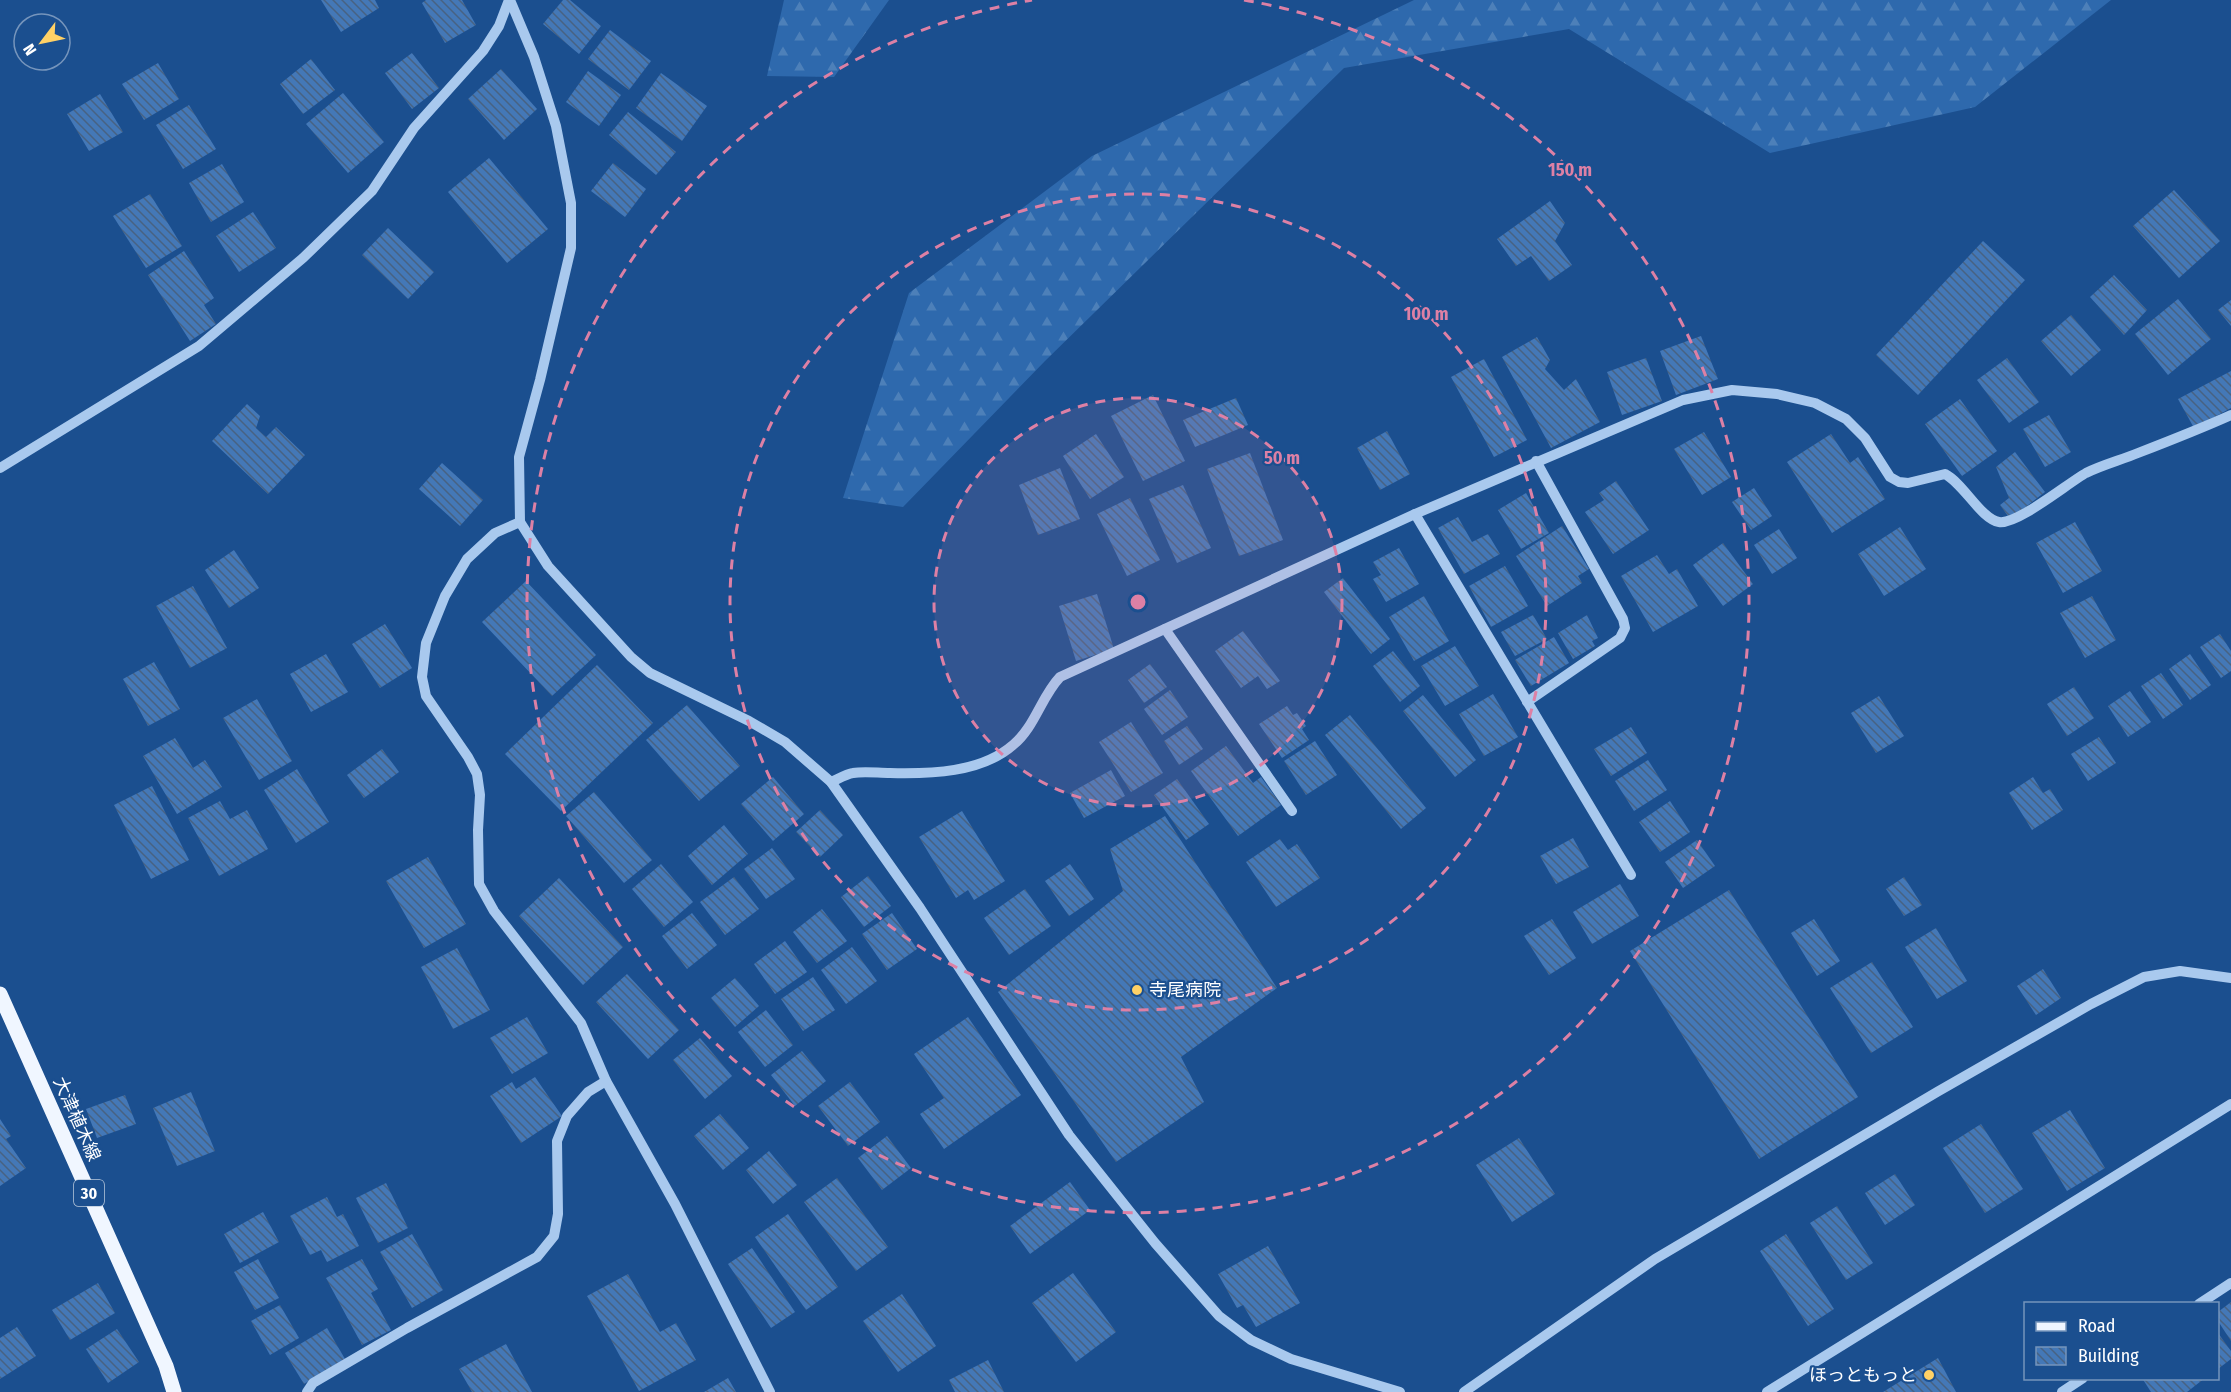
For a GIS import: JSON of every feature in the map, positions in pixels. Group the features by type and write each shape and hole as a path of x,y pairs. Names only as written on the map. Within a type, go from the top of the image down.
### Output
{"main road":[{"name":"大津植木線","path":"0,994 166,1366 174,1392"}],"street":[{"path":"0,468 199,346 303,258 372,190 414,128 483,51 499,26 510,0"},
{"path":"510,0 534,57 556,126 571,203 571,248 519,458 520,522 548,566 584,608 637,663 650,673 785,742 831,782 920,908 1069,1135 1155,1243 1219,1316 1251,1340 1291,1359 1400,1392"},
{"path":"831,782 852,773 918,774 974,766 993,759 1014,745 1029,727 1053,684 1060,677 1416,514 1683,399 1732,390 1777,393 1815,404 1846,419 1865,438 1890,477 1899,482 1908,483 1946,474 1958,483 1986,515 1997,522 2007,522 2087,472 2184,436 2231,415"},
{"path":"1527,702 1620,638 1625,628 1623,619 1536,461"},
{"path":"1416,514 1631,875"},
{"path":"520,522 495,533 467,559 445,596 426,643 422,677 426,696 477,774 480,795 479,884 485,898 582,1023 606,1082 675,1204 770,1392"},
{"path":"1165,628 1292,811"},
{"path":"1464,1392 1656,1259 1937,1092 2091,1004 2144,977 2180,971 2231,978"},
{"path":"307,1392 313,1383 350,1361 537,1257 554,1236 558,1214 557,1141 567,1116 588,1092 606,1082"},
{"path":"1767,1392 2230,1105"},
{"path":"2202,1302 2231,1283"},
{"path":"2062,1392 2080,1380"}],"green space":[{"path":"784,0 889,0 834,77 767,76"},
{"path":"1414,0 2111,0 1975,107 1770,153 1569,29 1344,68 1045,361 903,507 843,498 909,293 1092,156"}],"building":[{"path":"321,0 375,0 379,8 341,32"},
{"path":"426,0 462,0 476,25 445,43 422,3"},
{"path":"563,0 570,0 601,26 579,54 543,24"},
{"path":"610,30 651,61 629,90 588,59"},
{"path":"412,53 439,88 412,109 385,73"},
{"path":"311,59 335,90 303,114 280,84"},
{"path":"158,63 179,99 144,120 122,84"},
{"path":"501,69 537,109 504,140 468,99"},
{"path":"588,71 621,95 599,126 566,102"},
{"path":"661,73 707,106 682,141 636,108"},
{"path":"343,93 384,142 348,173 306,124"},
{"path":"100,94 123,132 89,151 67,114"},
{"path":"189,105 216,149 183,169 156,125"},
{"path":"628,112 676,152 656,175 609,135"},
{"path":"489,158 548,229 507,263 448,192"},
{"path":"613,163 646,189 625,217 591,191"},
{"path":"222,164 244,202 211,222 189,183"},
{"path":"2174,190 2220,241 2179,278 2133,226"},
{"path":"150,194 182,246 146,268 113,216"},
{"path":"1550,201 1565,223 1555,241 1572,265 1549,281 1531,256 1516,266 1497,239"},
{"path":"253,212 276,248 239,272 216,236"},
{"path":"388,228 434,272 408,299 362,255"},
{"path":"1983,241 2025,280 1918,395 1876,355"},
{"path":"184,251 214,298 204,305 216,324 190,341 148,275"},
{"path":"2114,275 2147,310 2124,335 2090,297"},
{"path":"2178,299 2211,339 2168,375 2135,334"},
{"path":"2231,300 2231,326 2218,310"},
{"path":"2071,315 2101,350 2071,376 2041,341"},
{"path":"1701,336 1718,379 1676,395 1660,351"},
{"path":"1537,337 1550,360 1545,369 1564,390 1576,379 1600,422 1551,448 1502,357"},
{"path":"1646,358 1662,401 1622,415 1607,372"},
{"path":"2007,358 2039,402 2009,423 1977,380"},
{"path":"1484,359 1527,440 1494,457 1451,377"},
{"path":"2231,371 2231,408 2194,428 2178,399"},
{"path":"1153,395 1185,461 1143,481 1111,416"},
{"path":"1236,398 1248,425 1195,447 1183,420"},
{"path":"1960,399 1997,451 1962,476 1925,424"},
{"path":"247,404 260,416 256,428 266,437 276,427 305,455 268,494 212,441"},
{"path":"2049,415 2071,452 2045,467 2023,429"},
{"path":"1387,431 1410,474 1380,490 1357,448"},
{"path":"1704,432 1731,477 1702,495 1674,449"},
{"path":"1096,434 1124,477 1090,499 1063,456"},
{"path":"1831,434 1850,463 1858,457 1885,499 1832,533 1787,462"},
{"path":"2015,452 2045,492 2010,519 2000,505 2009,498 1996,467"},
{"path":"1250,453 1283,540 1239,556 1207,469"},
{"path":"442,463 483,500 460,526 419,489"},
{"path":"1060,468 1080,519 1038,535 1019,485"},
{"path":"1616,481 1649,530 1613,554 1585,512 1604,500 1599,493"},
{"path":"1183,485 1211,548 1177,563 1149,499"},
{"path":"1754,488 1772,516 1751,530 1732,502"},
{"path":"1526,493 1549,533 1521,549 1498,510"},
{"path":"1130,498 1160,560 1127,576 1097,514"},
{"path":"1458,517 1472,542 1488,534 1500,554 1464,574 1438,528"},
{"path":"2075,522 2102,571 2063,593 2036,543"},
{"path":"1562,526 1589,569 1578,576 1582,583 1547,606 1516,556"},
{"path":"1900,527 1926,569 1884,596 1858,554"},
{"path":"1779,529 1797,558 1772,574 1754,545"},
{"path":"1723,543 1753,584 1723,606 1693,565"},
{"path":"1399,548 1419,584 1386,602 1373,579 1381,575 1373,562"},
{"path":"234,550 259,588 229,608 205,570"},
{"path":"1657,555 1669,574 1677,569 1698,606 1653,632 1621,576"},
{"path":"1505,566 1528,606 1491,627 1469,586"},
{"path":"1343,578 1390,639 1371,654 1324,592"},
{"path":"526,581 596,655 552,696 482,622"},
{"path":"193,586 227,648 190,668 156,606"},
{"path":"1097,594 1114,649 1076,661 1059,606"},
{"path":"1424,596 1449,641 1414,661 1389,617"},
{"path":"2092,596 2116,640 2085,658 2060,613"},
{"path":"1533,615 1547,639 1515,656 1501,632"},
{"path":"1587,615 1598,638 1592,641 1595,646 1573,659 1558,633"},
{"path":"385,624 412,668 380,688 352,644"},
{"path":"1243,631 1280,681 1267,689 1258,676 1241,688 1215,651"},
{"path":"2220,634 2231,651 2231,671 2221,678 2200,647"},
{"path":"1554,637 1569,663 1531,686 1515,660"},
{"path":"1455,646 1479,686 1445,706 1421,666"},
{"path":"1393,651 1420,686 1400,702 1373,666"},
{"path":"326,654 348,692 311,712 290,674"},
{"path":"2190,654 2211,685 2190,700 2169,669"},
{"path":"154,662 180,709 148,726 123,679"},
{"path":"1150,664 1167,687 1144,703 1128,680"},
{"path":"597,665 653,723 561,811 505,754"},
{"path":"2161,673 2183,705 2163,719 2141,686"},
{"path":"2074,687 2094,718 2067,736 2047,704"},
{"path":"1170,690 1188,717 1162,735 1144,709"},
{"path":"2130,691 2151,722 2128,737 2108,706"},
{"path":"1493,694 1518,737 1484,756 1459,714"},
{"path":"1423,695 1476,760 1455,777 1403,711"},
{"path":"1879,696 1904,736 1876,753 1851,713"},
{"path":"257,699 292,761 259,780 223,718"},
{"path":"687,705 740,766 699,801 646,740"},
{"path":"1287,706 1293,715 1297,713 1306,726 1302,729 1309,740 1282,758 1259,724"},
{"path":"1350,715 1426,808 1401,829 1325,735"},
{"path":"1131,722 1163,773 1131,792 1099,742"},
{"path":"1187,726 1203,749 1179,765 1164,741"},
{"path":"1631,727 1647,753 1611,776 1594,749"},
{"path":"2099,737 2116,763 2088,781 2071,754"},
{"path":"175,738 193,768 205,760 222,787 177,814 143,756"},
{"path":"1315,741 1337,775 1306,795 1284,761"},
{"path":"1226,746 1253,783 1261,777 1281,805 1238,836 1191,771"},
{"path":"382,749 399,772 364,798 347,775"},
{"path":"1648,760 1667,790 1634,811 1615,781"},
{"path":"297,769 329,822 296,843 264,790"},
{"path":"1111,770 1125,796 1084,818 1070,793"},
{"path":"773,777 804,814 773,841 741,804"},
{"path":"2033,777 2043,793 2050,789 2063,810 2032,830 2009,793"},
{"path":"1177,779 1209,824 1186,840 1154,795"},
{"path":"152,786 189,860 151,879 114,805"},
{"path":"594,792 652,860 624,883 566,816"},
{"path":"220,801 230,819 247,810 268,849 219,876 188,818"},
{"path":"1670,801 1690,832 1660,852 1639,822"},
{"path":"820,810 843,835 820,857 796,832"},
{"path":"962,811 1005,881 974,900 968,890 956,898 919,837"},
{"name":"寺尾病院","path":"1165,816 1277,988 1181,1057 1204,1102 1116,1162 998,992 1123,891 1110,849"},
{"path":"724,825 748,854 712,885 688,856"},
{"path":"1573,838 1589,867 1556,884 1540,856"},
{"path":"1280,839 1288,850 1297,844 1320,878 1276,907 1246,862"},
{"path":"1697,840 1715,866 1683,888 1665,862"},
{"path":"772,848 795,879 766,899 744,869"},
{"path":"428,857 466,924 424,948 386,881"},
{"path":"661,864 693,902 664,927 632,889"},
{"path":"1070,864 1094,899 1069,916 1045,881"},
{"path":"868,876 891,906 864,927 841,897"},
{"path":"734,877 759,909 725,935 700,902"},
{"path":"1904,877 1922,905 1904,916 1886,889"},
{"path":"559,878 623,947 583,985 519,916"},
{"path":"1620,884 1639,916 1592,944 1573,912"},
{"path":"1025,889 1051,926 1009,955 984,918"},
{"path":"1729,890 1858,1097 1759,1159 1630,951"},
{"path":"822,909 847,941 817,963 793,932"},
{"path":"692,913 717,945 687,969 662,936"},
{"path":"892,913 917,949 887,970 862,934"},
{"path":"1552,919 1576,958 1549,975 1524,936"},
{"path":"1814,919 1840,961 1817,976 1791,933"},
{"path":"1936,928 1967,981 1937,999 1905,947"},
{"path":"785,941 807,972 775,994 754,964"},
{"path":"852,947 877,981 846,1004 821,970"},
{"path":"457,948 490,1010 453,1029 421,967"},
{"path":"1872,962 1913,1027 1871,1053 1830,988"},
{"path":"2043,969 2061,998 2036,1015 2017,986"},
{"path":"627,974 679,1030 648,1059 596,1002"},
{"path":"813,977 835,1010 803,1031 781,999"},
{"path":"735,978 759,1006 735,1027 711,998"},
{"path":"766,1010 793,1045 765,1067 738,1032"},
{"path":"527,1017 548,1053 512,1074 490,1038"},
{"path":"968,1017 1021,1095 944,1149 920,1114 944,1098 914,1054"},
{"path":"700,1038 732,1076 705,1099 673,1060"},
{"path":"802,1051 826,1081 795,1106 771,1075"},
{"path":"535,1077 562,1116 521,1143 490,1096 512,1082 516,1089"},
{"path":"850,1082 880,1122 848,1146 818,1106"},
{"path":"191,1092 215,1151 177,1166 153,1108"},
{"path":"125,1095 136,1124 97,1138 86,1109"},
{"path":"2070,1110 2105,1168 2067,1191 2032,1133"},
{"path":"720,1114 749,1148 723,1170 694,1136"},
{"path":"0,1119 11,1136 6,1139 26,1168 0,1186"},
{"path":"1981,1124 2023,1189 1985,1213 1943,1148"},
{"path":"887,1136 911,1168 882,1190 858,1158"},
{"path":"1519,1138 1555,1194 1512,1222 1476,1165"},
{"path":"769,1151 797,1185 773,1204 746,1170"},
{"path":"1895,1174 1915,1205 1885,1225 1865,1193"},
{"path":"837,1178 888,1247 856,1271 804,1202"},
{"path":"1070,1182 1090,1210 1030,1254 1010,1226"},
{"path":"386,1183 408,1228 378,1243 356,1198"},
{"path":"327,1197 337,1217 343,1214 359,1246 327,1262 321,1250 310,1255 290,1216"},
{"path":"1837,1206 1873,1263 1846,1280 1810,1223"},
{"path":"263,1212 279,1242 240,1263 224,1234"},
{"path":"788,1214 838,1287 806,1310 755,1237"},
{"path":"412,1234 443,1290 412,1308 380,1252"},
{"path":"1786,1234 1834,1309 1808,1326 1760,1251"},
{"path":"1268,1246 1300,1303 1256,1327 1243,1305 1237,1308 1218,1274"},
{"path":"752,1248 795,1312 771,1328 728,1264"},
{"path":"258,1259 279,1298 255,1310 234,1272"},
{"path":"362,1259 378,1289 371,1293 391,1330 362,1345 326,1278"},
{"path":"1073,1273 1116,1332 1076,1362 1032,1303"},
{"path":"628,1274 660,1332 676,1323 696,1360 639,1391 587,1296"},
{"path":"98,1283 115,1313 70,1340 52,1310"},
{"path":"902,1294 936,1346 898,1372 863,1321"},
{"path":"2231,1302 2231,1341 2219,1323 2219,1311"},
{"path":"280,1305 299,1338 270,1355 251,1321"},
{"path":"17,1327 36,1356 0,1379 0,1338"},
{"path":"327,1328 345,1359 304,1384 285,1353"},
{"path":"117,1329 139,1362 108,1383 86,1349"},
{"path":"2219,1334 2231,1351 2231,1359 2219,1368"},
{"path":"506,1344 532,1392 472,1392 459,1369"},
{"name":"ほっともっと","path":"1938,1358 1956,1392 1883,1392"},
{"path":"988,1360 1004,1392 955,1392 949,1380"},
{"path":"728,1378 736,1392 704,1392"},
{"path":"2143,1380 2202,1380 2187,1392 2151,1392"}],"place":[{"name":"寺尾病院","path":"1137,990"},
{"name":"ほっともっと","path":"1929,1375"}]}
